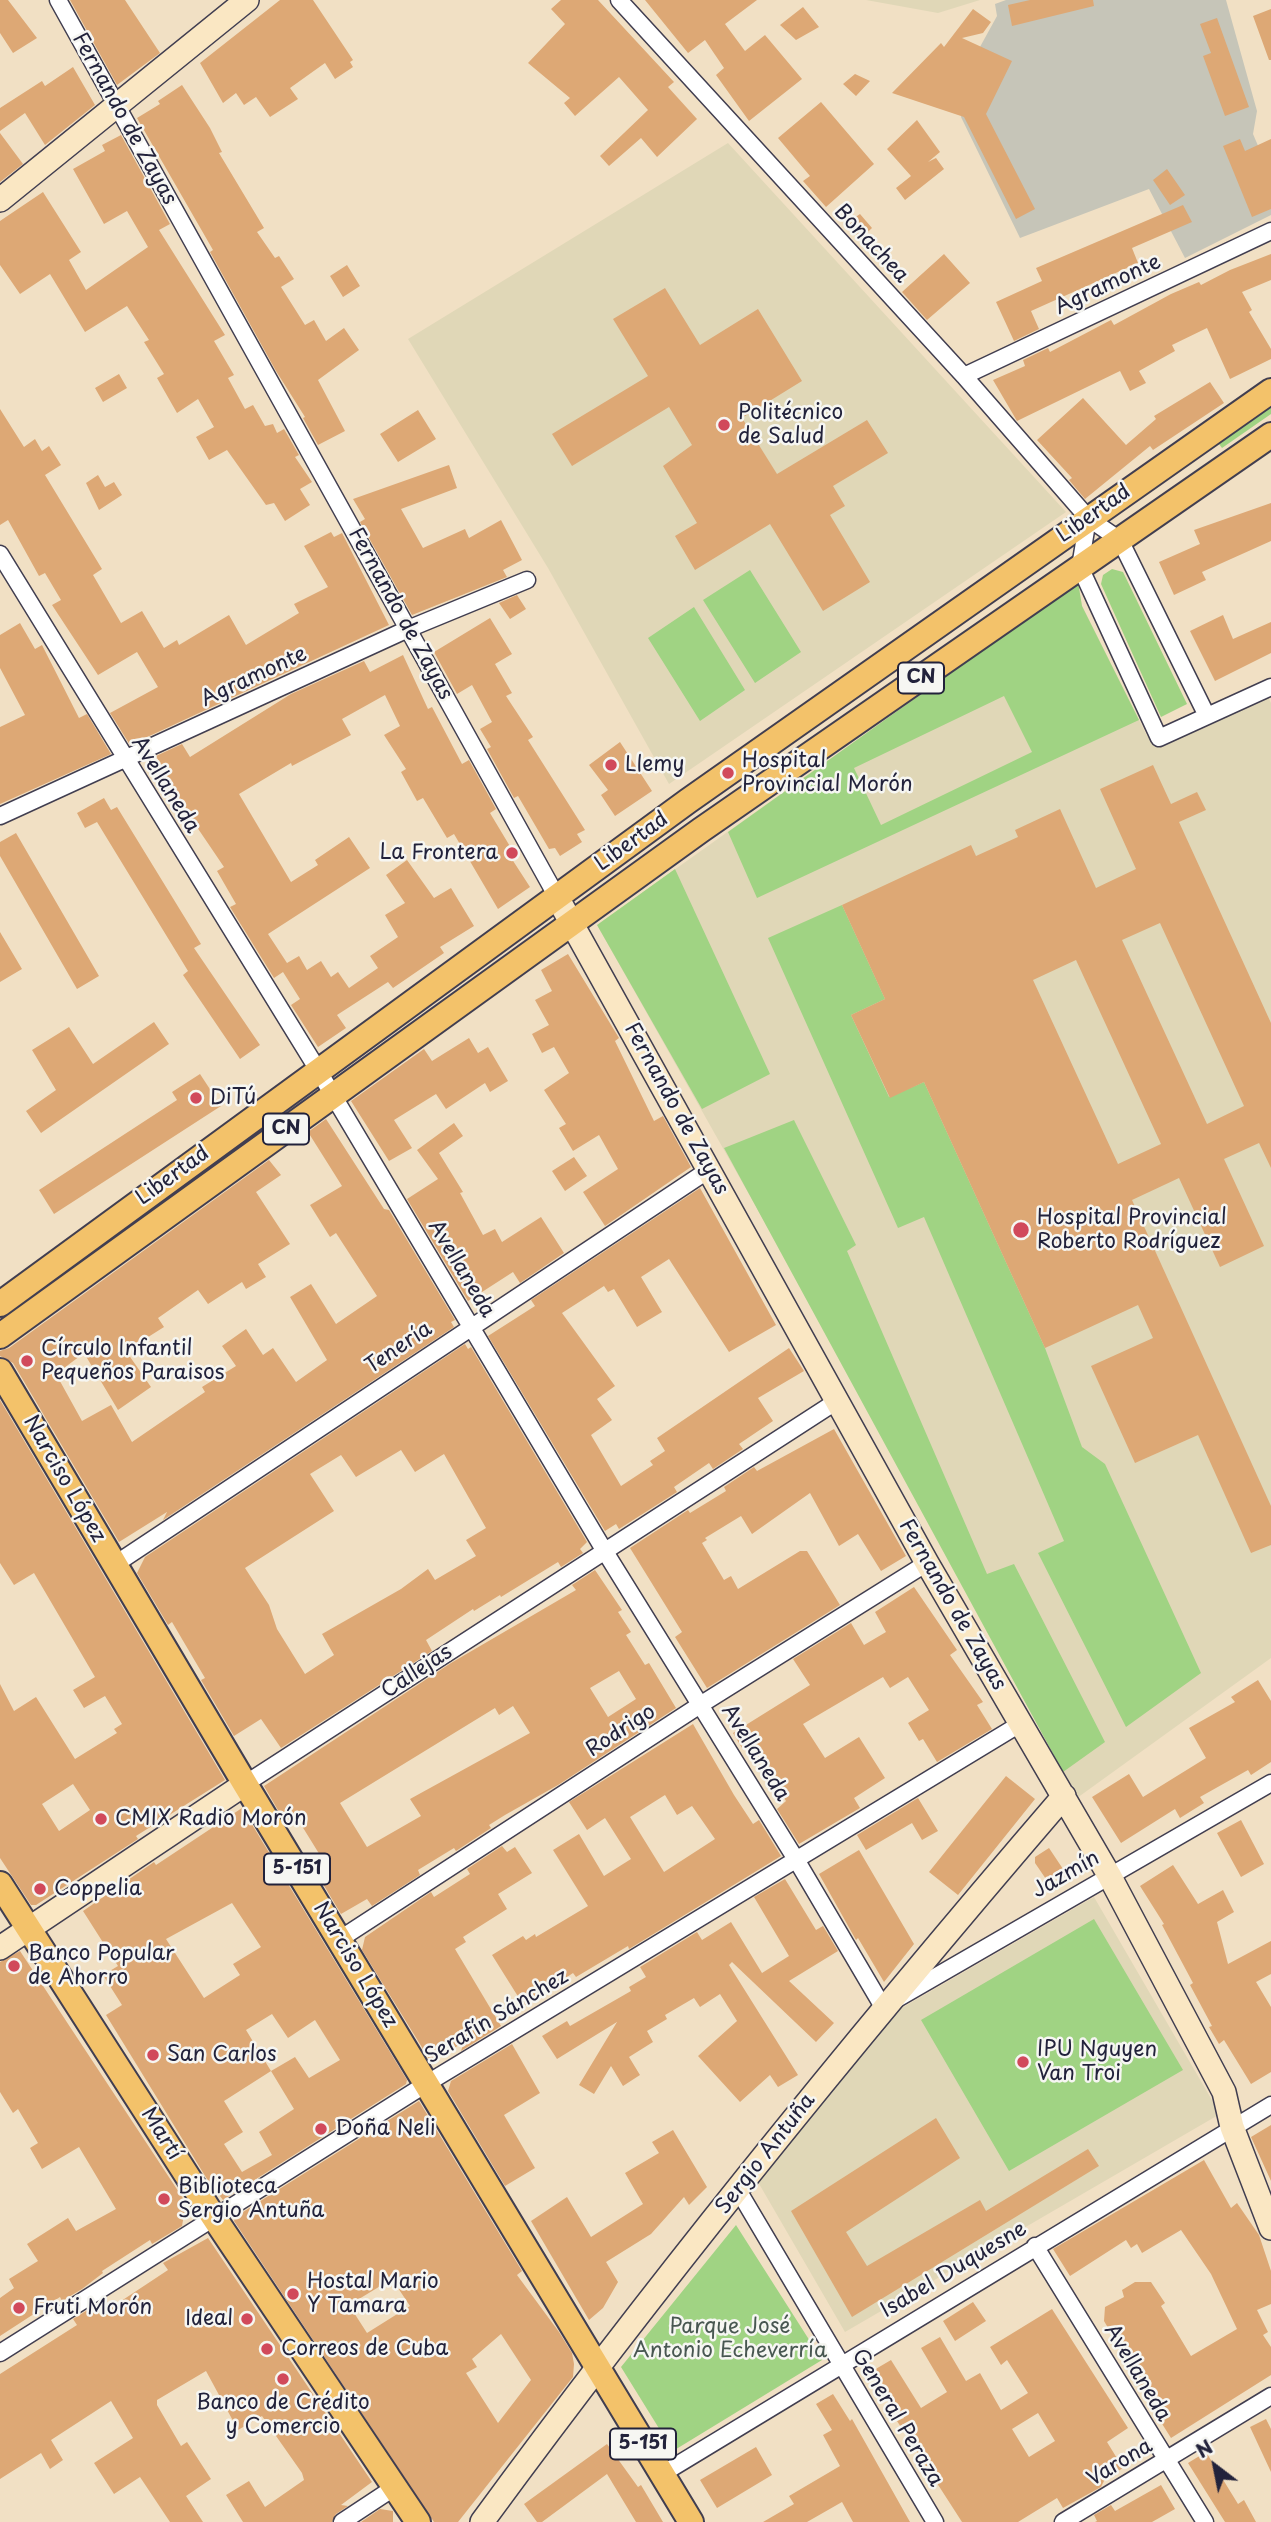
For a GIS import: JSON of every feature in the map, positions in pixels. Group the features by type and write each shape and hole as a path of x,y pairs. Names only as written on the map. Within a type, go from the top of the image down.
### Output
{"main road":[{"name":"Libertad","path":"0,1304 557,897 1088,518 1271,391"},
{"name":"Libertad","path":"0,1336 572,922 1271,435"},
{"name":"Narciso López","path":"0,1371 595,2367 691,2522"},
{"name":"Martí","path":"0,1884 213,2216 418,2522"}],"street":[{"name":"Fernando de Zayas","path":"58,0 927,1563 1109,1875 1224,2092 1232,2127 1271,2228"},
{"path":"0,200 247,0"},
{"name":"Bonachea","path":"619,0 964,376 1088,518 1120,540 1207,716"},
{"name":"Agramonte","path":"964,376 1271,231"},
{"path":"1088,518 1080,568 1159,738 1271,687"},
{"name":"Avellaneda","path":"0,554 318,1070 604,1549 797,1861 883,2007"},
{"name":"Agramonte","path":"0,816 408,629 527,580"},
{"name":"Tenería","path":"114,1564 710,1169"},
{"name":"Callejas","path":"0,1948 604,1549 837,1401"},
{"name":"Rodrigo","path":"340,1938 700,1705 927,1563"},
{"name":"Serafín Sánchez","path":"0,2353 213,2216 426,2084 1020,1724"},
{"name":"Jazmín","path":"883,2007 1271,1783"},
{"name":"Sergio Antuña","path":"482,2522 595,2367 883,2007 1064,1796"},
{"name":"Isabel Duquesne","path":"662,2474 1271,2105"},
{"name":"General Peraza","path":"738,2190 935,2522"},
{"name":"Avellaneda","path":"1035,2246 1205,2522"},
{"name":"Varona","path":"1063,2522 1271,2396"},
{"path":"342,2522 395,2487"}],"shaded area":[{"path":"866,0 980,0 938,13"},
{"path":"1006,0 1226,0 1257,111 1253,134 1271,176 1271,215 1185,258 1149,189 1020,238 961,117 964,76 997,16 995,4"},
{"name":"Politécnico de Salud","path":"728,143 1066,512 669,784 548,568 408,339"},
{"name":"Hospital Provincial Roberto Rodríguez","path":"1078,582 1082,606 1147,736 1261,682 1271,703 1271,1658 1077,1798 816,1313 597,925"},
{"name":"IPU Nguyen Van Troi","path":"1094,1897 1220,2114 845,2332 758,2182 900,2009"}],"green space":[{"path":"1271,407 1271,414 1222,448 1219,444"},
{"path":"1112,569 1123,572 1187,704 1161,717 1101,584 1103,575"},
{"path":"750,570 801,652 755,683 703,600"},
{"path":"1078,582 1082,606 1139,720 757,898 728,832","holes":["1004,696 1032,752 881,825 854,768"]},
{"path":"694,607 745,690 700,721 648,638"},
{"path":"675,869 770,1074 702,1109 597,925"},
{"path":"842,905 885,999 851,1015 889,1097 924,1082 1045,1348 1082,1447 1105,1464 1201,1673 1126,1727 1038,1553 1064,1541 924,1217 898,1228 768,938"},
{"path":"794,1120 856,1245 847,1251 987,1574 1014,1564 1105,1742 1063,1772 724,1148"},
{"path":"1094,1919 1183,2070 1009,2171 921,2020"},
{"name":"Parque José Antonio Echeverría","path":"736,2225 822,2360 673,2451 621,2367"}],"building":[{"path":"0,0 8,0 37,38 13,53 0,33"},
{"path":"70,0 125,0 160,53 117,85"},
{"path":"280,0 313,0 353,60 350,62 353,67 335,79 325,63 290,88 298,99 270,117 256,97 244,105 236,93 223,103 200,63"},
{"path":"561,0 598,0 674,82 668,87 697,119 657,157 641,138 609,166 600,156 648,110 619,77 575,116 564,103 570,98 528,63 565,24 551,9"},
{"path":"645,0 757,0 725,24 745,51 765,35 802,79 749,121 716,75 724,68 705,40 688,53"},
{"path":"1030,0 1093,0 1094,6 1012,26 1008,5"},
{"path":"803,7 819,27 796,40 780,25"},
{"path":"973,9 991,22 983,33 962,38 1012,61 986,114 1035,209 1016,219 964,117 892,93 941,43 944,47"},
{"path":"1271,9 1271,60 1269,60 1253,16"},
{"path":"1217,18 1249,107 1225,116 1203,56 1211,53 1200,24"},
{"path":"73,67 95,105 45,145 25,113 0,131 0,108 42,81 45,86"},
{"path":"855,74 870,81 856,96 843,84"},
{"path":"182,85 210,128 222,152 219,153 264,228 257,232 275,258 279,256 294,279 281,287 305,325 314,320 326,341 344,328 359,350 318,380 345,431 318,445 303,418 305,417 276,371 210,252 213,250 137,118 160,104 158,101"},
{"path":"821,102 874,164 826,207 803,181 810,176 778,138"},
{"path":"917,120 940,152 928,162 936,158 944,169 905,200 896,188 911,176 887,149"},
{"path":"0,133 23,164 0,182"},
{"path":"121,135 170,224 159,230 225,335 214,341 234,375 228,378 245,409 253,405 265,426 273,424 277,433 284,429 299,455 295,457 312,482 300,489 310,505 285,521 274,503 266,505 227,450 209,460 196,437 214,427 198,399 177,413 157,378 164,374 144,342 149,340 127,306 85,332 50,274 20,294 0,265 0,221 43,192 81,252 69,260 86,290 148,247 127,211 104,224 73,169 105,151 102,145"},
{"path":"1240,139 1245,151 1271,139 1271,209 1252,217 1223,146"},
{"path":"1167,169 1185,195 1170,205 1153,180"},
{"path":"1183,205 1192,222 1132,248 1138,263 1031,311 1039,329 1014,341 996,302 1042,281 1036,268"},
{"path":"860,214 872,228 860,239 847,223"},
{"path":"944,254 970,283 927,320 902,292"},
{"path":"1271,254 1271,280 1242,292 1252,310 1249,312 1271,349 1271,359 1230,379 1207,328 1172,345 1175,351 1139,371 1146,383 1130,391 1120,371 1017,421 993,380 1025,366 1023,360 1048,348 1050,352 1111,320 1114,325 1171,294 1199,282 1201,285"},
{"path":"347,265 360,286 343,297 330,276"},
{"path":"665,288 700,345 758,309 802,381 742,418 777,474 867,420 888,453 833,486 845,506 830,515 870,582 823,611 770,524 695,570 675,536 697,523 663,466 692,445 669,407 572,466 552,434 648,376 613,319"},
{"path":"119,374 127,388 103,402 95,388"},
{"path":"1210,382 1224,403 1153,450 1150,446 1085,499 1069,480 1072,478 1037,440 1083,398 1126,445 1156,419 1154,416"},
{"path":"0,409 24,447 35,439 42,451 49,446 61,465 45,475 102,569 93,575 121,623 142,611 164,648 177,640 179,645 229,615 246,645 299,613 294,604 328,587 304,546 331,532 334,537 342,533 389,625 130,745 110,713 158,687 137,652 98,675 52,605 61,600 45,573 39,576 8,520 0,525"},
{"path":"418,410 436,439 398,462 380,434"},
{"path":"449,465 457,488 401,509 423,548 465,529 469,538 501,520 522,560 503,570 507,577 412,615 360,522 365,519 353,499"},
{"path":"98,475 105,487 114,482 122,495 99,510 86,483"},
{"path":"1271,503 1271,541 1202,572 1206,580 1174,595 1159,562 1200,544 1194,530"},
{"path":"517,595 526,609 510,619 499,603"},
{"path":"1223,615 1233,639 1271,622 1271,653 1215,681 1190,631"},
{"path":"490,618 512,654 495,664 512,693 506,696 533,737 528,740 585,830 577,834 582,842 560,856 555,848 549,849 518,796 514,798 487,749 491,747 480,729 492,722 472,685 457,694 434,652"},
{"path":"20,623 35,649 42,645 79,718 87,714 111,754 0,804 0,727 25,715 0,668 0,635"},
{"path":"403,655 428,709 432,707 462,764 469,760 496,809 490,813 511,848 506,850 530,887 498,909 454,834 447,838 423,798 417,801 401,772 406,769 384,735 400,726 385,695 342,719 351,735 292,766 291,763 239,794 291,882 318,865 315,860 349,837 370,868 268,934 287,963 299,956 307,970 321,961 331,977 338,972 349,988 378,968 370,956 398,937 385,915 405,903 386,875 407,860 434,898 451,888 474,926 440,947 444,953 393,988 388,982 337,1015 346,1028 318,1047 291,1005 300,999 283,972 274,978 230,907 236,904 217,871 224,867 184,808 156,756 182,744 190,757 291,694 364,661 370,672"},
{"path":"620,742 652,791 615,816 601,795 608,790 589,765"},
{"path":"1153,765 1171,804 1197,792 1206,810 1179,822 1271,1023 1271,1168 1259,1143 1224,1159 1264,1246 1220,1267 1179,1178 1132,1200 1271,1506 1271,1545 1251,1553 1198,1435 1135,1463 1091,1366 1153,1338 1138,1305 1045,1348 924,1082 890,1098 851,1015 885,999 842,905 971,845 976,856 1018,837 1015,830 1060,809 1096,888 1136,869 1100,789","holes":["1160,923 1244,1106 1207,1124 1122,940","1076,960 1161,1144 1118,1164 1033,980"]},
{"path":"104,798 111,810 117,807 201,944 194,948 260,1045 240,1059 183,975 188,971 97,822 85,828 77,813"},
{"path":"16,833 99,976 77,989 0,856 0,842"},
{"path":"0,932 22,969 0,982"},
{"path":"568,954 619,1038 615,1041 654,1121 663,1116 691,1167 605,1226 583,1192 618,1169 599,1135 573,1151 559,1128 566,1124 544,1090 569,1073 554,1047 542,1053 532,1034 549,1025 535,1000 552,991 541,970"},
{"path":"154,1022 169,1044 41,1133 26,1111 56,1090 32,1050 69,1027 93,1064"},
{"path":"469,1038 478,1053 488,1047 508,1081 490,1092 485,1083 446,1109 436,1094 394,1120 412,1148 389,1161 351,1101 424,1049 432,1061"},
{"path":"200,1074 221,1106 54,1214 39,1190 177,1100 172,1092"},
{"path":"326,1119 384,1209 389,1210 455,1320 451,1322 454,1327 163,1520 167,1512 119,1542 13,1363 0,1356 0,1351 9,1348 269,1160 281,1175 256,1192 290,1244 258,1264 266,1277 246,1289 242,1282 208,1304 198,1290 158,1318 164,1327 126,1351 151,1387 118,1410 84,1353 56,1374 82,1421 111,1405 132,1442 205,1392 202,1387 236,1366 222,1346 246,1329 263,1355 273,1348 296,1382 327,1360 290,1297 311,1284 336,1324 377,1296 336,1233 330,1237 310,1205 342,1186 308,1132"},
{"path":"454,1123 463,1136 439,1153 463,1192 460,1193 483,1235 495,1229 502,1242 541,1217 564,1253 520,1283 513,1272 468,1301 407,1199 438,1179 417,1150"},
{"path":"574,1157 587,1176 565,1191 552,1171"},
{"path":"700,1188 776,1325 729,1352 669,1259 641,1277 662,1312 637,1327 614,1289 608,1292 604,1286 562,1313 615,1386 597,1399 612,1420 591,1435 621,1486 653,1465 650,1461 665,1451 657,1438 789,1348 804,1371 758,1398 773,1421 739,1444 743,1449 713,1469 709,1463 674,1487 677,1492 619,1529 616,1524 605,1531 488,1336 535,1306 531,1300"},
{"path":"465,1344 468,1349 471,1347 587,1542 580,1549 583,1553 561,1567 558,1562 501,1597 500,1595 474,1611 473,1609 426,1640 432,1651 281,1748 261,1719 234,1736 201,1680 205,1678 172,1622 168,1625 137,1573 145,1557","holes":["401,1450 415,1472 444,1454 486,1528 466,1540 476,1556 435,1580 428,1569 401,1589 322,1634 334,1655 305,1674 277,1629 269,1605 245,1568 334,1511 310,1474 341,1455 356,1477"]},
{"path":"0,1400 225,1780 136,1836 138,1839 36,1905 31,1905 0,1858 0,1684 14,1711 36,1697 75,1759 117,1733 114,1729 122,1724 105,1696 84,1708 73,1690 95,1677 34,1573 14,1585 0,1563","holes":["73,1784 90,1810 59,1831 42,1804"]},
{"path":"834,1429 906,1556 881,1571 858,1534 839,1546 810,1493 752,1534 741,1516 705,1538 707,1540 702,1543 724,1580 731,1576 738,1589 800,1551 807,1551 840,1605 707,1688 675,1637 682,1632 630,1548 688,1510 690,1513 726,1491 724,1487 754,1467 757,1471"},
{"path":"595,1570 622,1610 618,1612 631,1632 626,1635 645,1665 649,1663 676,1708 558,1785 489,1825 491,1828 456,1851 454,1848 418,1870 420,1875 372,1906 367,1899 341,1914 320,1879 331,1873 297,1818 286,1824 264,1786 451,1663 576,1590 572,1585","holes":["619,1671 636,1699 608,1717 590,1688","513,1706 530,1733 410,1799 421,1816 367,1847 340,1803 495,1708 499,1715"]},
{"path":"914,1587 957,1650 950,1655 983,1702 977,1705 992,1729 937,1762 923,1739 919,1741 908,1723 929,1710 908,1677 890,1688 883,1677 803,1724 825,1758 859,1737 885,1778 854,1798 860,1808 799,1844 777,1809 786,1801 749,1743 742,1748 733,1733 810,1685 793,1659 851,1623 864,1645 886,1632 875,1612"},
{"path":"1258,1680 1271,1701 1271,1762 1251,1775 1248,1770 1200,1797 1204,1803 1180,1818 1175,1809 1121,1843 1092,1797 1129,1774 1143,1797 1206,1758 1189,1728 1235,1702 1231,1697"},
{"path":"693,1724 753,1824 759,1820 781,1856 629,1949 628,1946 576,1977 573,1973 524,2006 492,1955 523,1936 526,1940 535,1934 536,1937 588,1906 553,1850 579,1834 604,1876 631,1859 605,1818 587,1830 569,1802","holes":["665,1795 677,1815 692,1806 715,1839 664,1872 630,1817"]},
{"path":"1006,1776 1035,1799 958,1895 929,1872"},
{"path":"918,1798 938,1831 922,1840 912,1823 866,1850 857,1835"},
{"path":"242,1808 407,2080 406,2084 223,2200 207,2179 106,2015 122,2005 103,1975 118,1966 83,1911 154,1862 156,1865","holes":["232,1903 261,1947 233,1964 240,1975 204,1998 166,1939","272,2014 288,2038 315,2020 340,2060 309,2078 295,2057 271,2071 246,2030","271,2071 294,2109 259,2132 272,2155 242,2172 224,2144 243,2132 224,2101"]},
{"path":"1241,1820 1264,1864 1241,1877 1217,1833"},
{"path":"502,1846 507,1852 515,1847 532,1873 498,1894 507,1909 463,1937 466,1942 455,1949 501,2026 461,2051 464,2042 431,2062 362,1950 365,1937 431,1892 434,1897 470,1874 467,1869"},
{"path":"1049,1848 1065,1872 1048,1882 1035,1863 1035,1857"},
{"path":"859,1850 914,1944 884,1982 858,1938 856,1940 819,1874"},
{"path":"1173,1865 1198,1904 1223,1890 1234,1912 1217,1922 1228,1964 1271,1941 1271,1974 1256,1982 1271,2007 1271,2072 1251,2084 1224,2040 1219,2044 1209,2027 1212,2026 1190,1985 1193,1983 1162,1925 1164,1924 1140,1886"},
{"path":"785,1879 816,1930 823,1926 838,1951 789,1981 834,2023 816,2042 732,1962 729,1965 798,2075 778,2087 770,2075 740,2102 698,2056 737,2021 720,1994 700,2007 694,1998 665,2015 667,2019 647,2031 653,2042 629,2057 640,2075 623,2086 611,2066 594,2094 579,2085 617,2022 557,2059 542,2036 567,2021 570,2026 631,1991 629,1987 646,1977 640,1967 697,1932 702,1940 731,1922 762,1973 789,1956 754,1897"},
{"path":"20,1951 186,2203 182,2226 152,2244 150,2240 102,2271 103,2273 82,2289 62,2301 60,2297 0,2336 0,2298 14,2288 9,2279 38,2261 27,2244 68,2218 76,2231 116,2209 79,2147 42,2169 30,2148 38,2143 18,2109 13,2113 0,2092 0,1962"},
{"path":"512,2044 540,2093 504,2115 535,2168 505,2186 448,2091 451,2081"},
{"path":"419,2101 522,2271 517,2275 559,2332 572,2353 574,2364 573,2377 458,2522 434,2522 234,2221 235,2217","holes":["392,2279 410,2306 367,2333 349,2305","501,2334 531,2380 498,2423 466,2373 477,2367 472,2359"]},
{"path":"936,2118 960,2158 846,2232 867,2266 980,2200 986,2211 1088,2149 1099,2166 852,2317 791,2211"},
{"path":"1271,2125 1271,2181 1251,2137"},
{"path":"673,2130 707,2187 689,2205 684,2197 651,2234 606,2262 618,2282 603,2308 589,2320 531,2221 567,2197 591,2237 643,2204 625,2173 659,2153 652,2142"},
{"path":"1204,2160 1231,2208 1237,2203 1259,2235 1271,2271 1271,2304 1257,2310 1268,2332 1263,2335 1271,2347 1271,2375 1171,2438 1120,2357 1124,2355 1104,2321 1105,2307 1124,2297 1122,2290 1135,2282 1151,2282 1165,2303 1161,2306 1191,2356 1237,2329 1211,2274 1181,2230 1142,2253 1137,2244 1131,2248 1126,2240 1070,2276 1053,2249"},
{"path":"208,2238 372,2482 341,2505 348,2506 336,2514 332,2522 243,2522 226,2495 249,2481 265,2507 304,2480 302,2473 262,2416 238,2430 206,2371 157,2400 157,2405 181,2446 187,2442 211,2479 186,2496 203,2522 170,2522 140,2477 114,2494 94,2463 133,2438 111,2401 51,2440 63,2460 50,2469 41,2453 0,2479 0,2374 77,2325 73,2319 94,2306 100,2315 168,2270 163,2263"},
{"path":"973,2302 986,2321 955,2341 943,2321"},
{"path":"1052,2309 1128,2428 1107,2442 1123,2468 1105,2479 1101,2487 1063,2508 1057,2498 1018,2522 962,2522 897,2421 904,2418 874,2370 891,2360 921,2408 947,2392 921,2348 940,2337 966,2381 980,2373 1001,2410 1028,2393 1007,2360 1001,2365 990,2347","holes":["1038,2413 1055,2441 1029,2457 1012,2429"]},
{"path":"833,2394 850,2421 852,2419 910,2522 853,2522 842,2502 807,2522 763,2522 794,2504 789,2496 840,2466 823,2435 832,2430 816,2404"},
{"path":"1266,2419 1271,2429 1271,2472 1250,2427"},
{"path":"607,2444 638,2487 641,2485 663,2522 636,2522 607,2474 542,2522 537,2522 524,2504"},
{"path":"756,2447 772,2475 717,2508 700,2480"},
{"path":"1206,2452 1238,2504 1244,2500 1256,2522 1225,2522 1188,2463"},
{"path":"1161,2485 1175,2509 1152,2522 1095,2522 1097,2521 1094,2515 1111,2505 1115,2511"},
{"path":"380,2509 393,2511 393,2522 361,2522"}],"place":[{"name":"Politécnico de Salud","path":"724,425"},
{"name":"Llemy","path":"611,765"},
{"name":"Hospital Provincial Morón","path":"728,773"},
{"name":"La Frontera","path":"512,853"},
{"name":"DiTú","path":"196,1098"},
{"name":"Hospital Provincial Roberto Rodríguez","path":"1021,1230"},
{"name":"Círculo Infantil Pequeños Paraisos","path":"27,1361"},
{"name":"CMIX Radio Morón","path":"101,1819"},
{"name":"Coppelia","path":"40,1889"},
{"name":"Banco Popular de Ahorro","path":"14,1966"},
{"name":"San Carlos","path":"153,2055"},
{"name":"IPU Nguyen Van Troi","path":"1023,2062"},
{"name":"Doña Neli","path":"321,2129"},
{"name":"Biblioteca Sergio Antuña","path":"164,2199"},
{"name":"Hostal Mario Y Tamara","path":"293,2294"},
{"name":"Fruti Morón","path":"19,2308"},
{"name":"Ideal","path":"247,2319"},
{"name":"Correos de Cuba","path":"267,2349"},
{"name":"Banco de Crédito y Comercio","path":"283,2379"}]}
